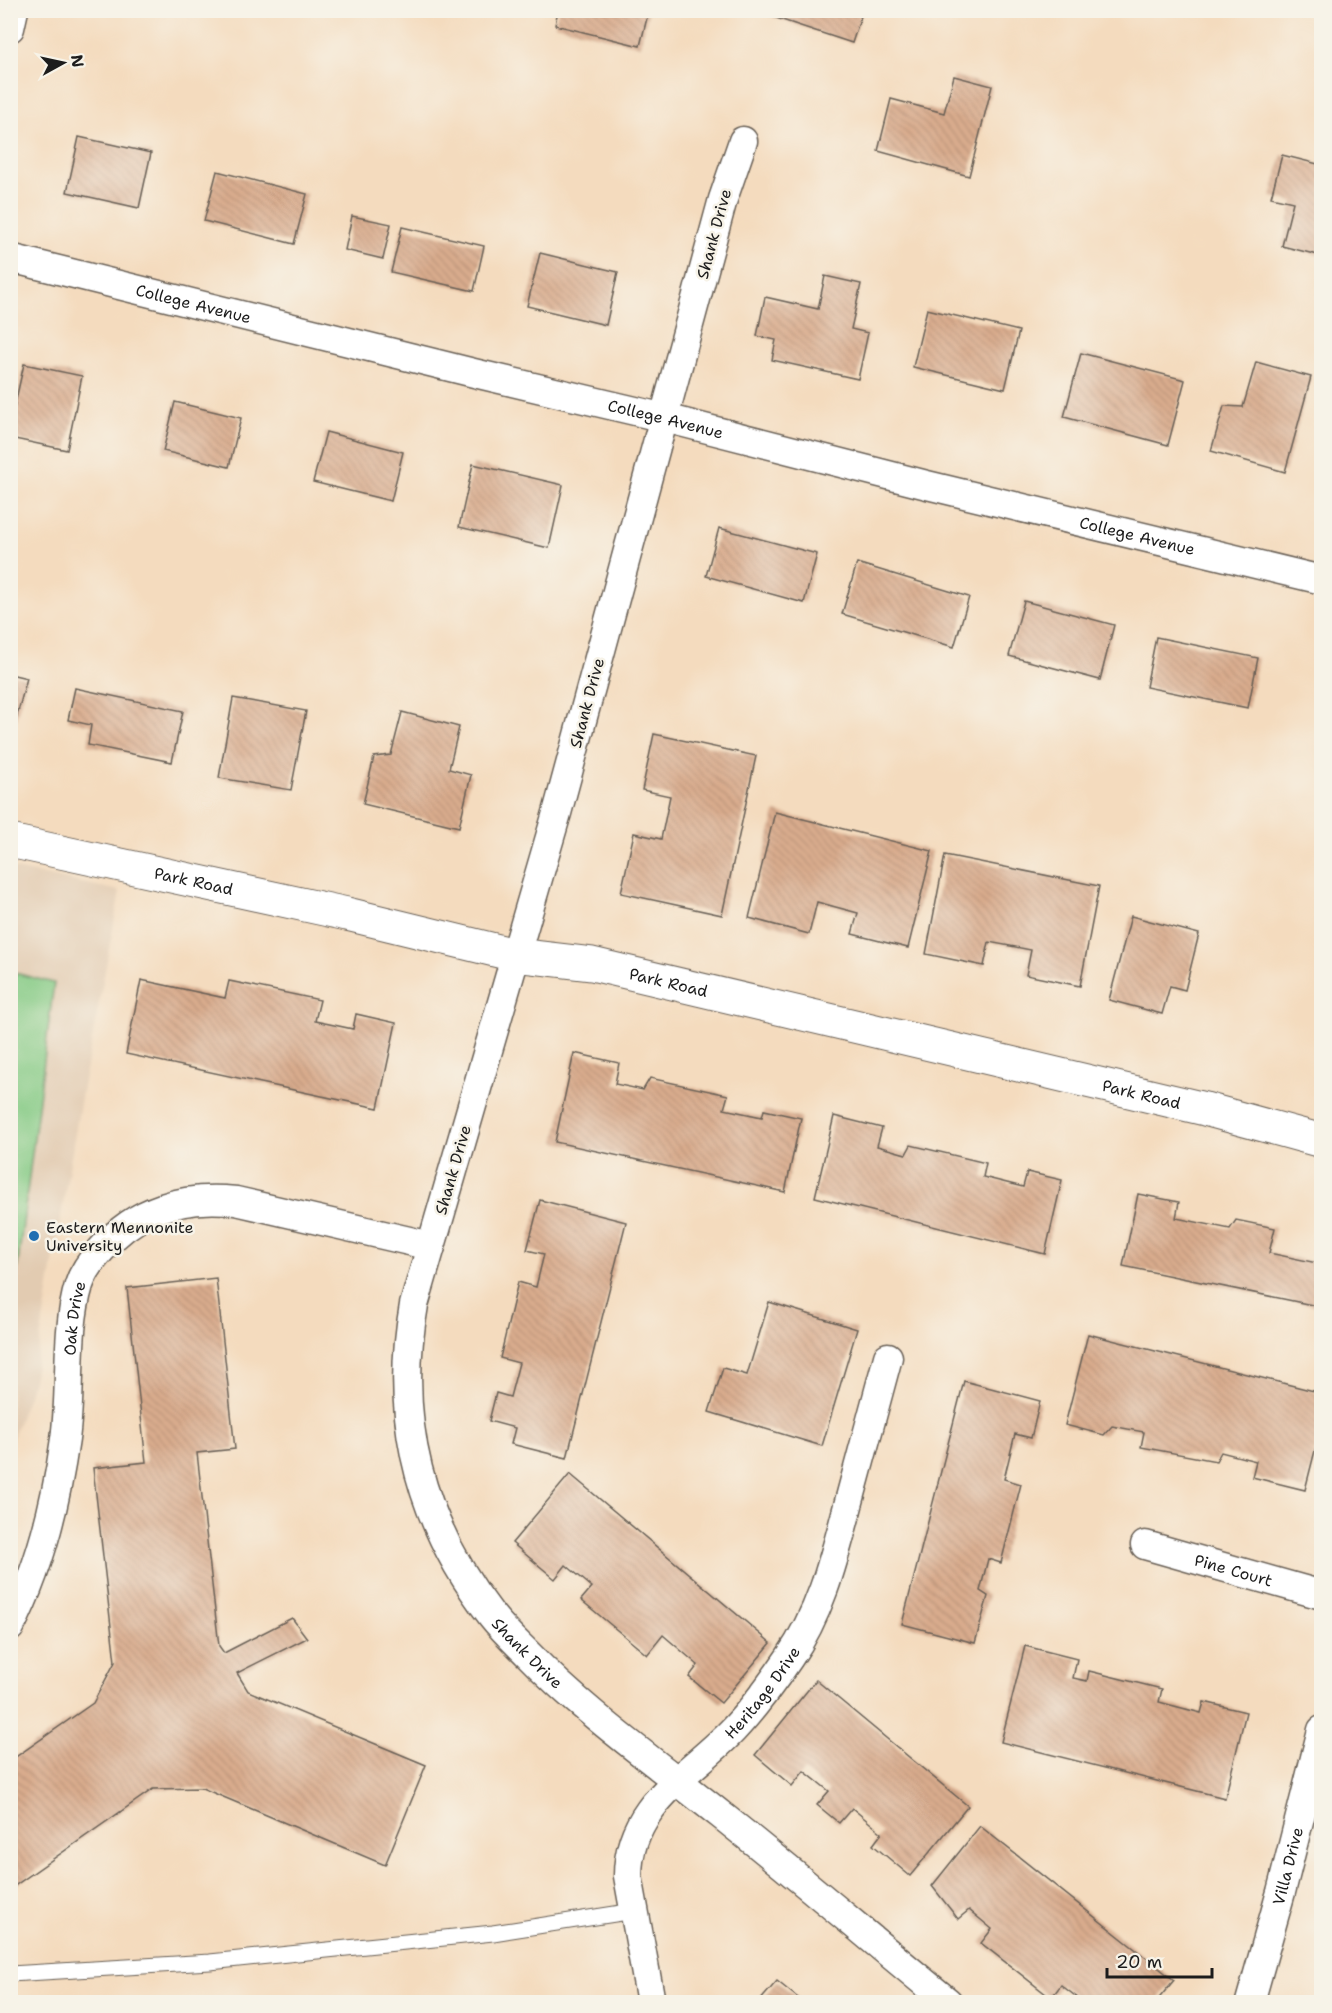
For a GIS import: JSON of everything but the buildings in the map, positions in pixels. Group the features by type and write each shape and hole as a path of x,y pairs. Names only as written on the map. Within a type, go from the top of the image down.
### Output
{"street":[{"path":"10,28 14,10"},
{"name":"Shank Drive","path":"743,141 723,199 560,801 414,1305 406,1381 412,1447 438,1526 466,1579 493,1618 505,1631 568,1693 778,1860 948,2002"},
{"name":"College Avenue","path":"10,258 1322,580"},
{"name":"Park Road","path":"10,841 347,914 515,955 592,964 1205,1109 1322,1141"},
{"name":"Oak Drive","path":"10,1627 26,1593 41,1551 59,1479 68,1405 72,1329 80,1284 97,1254 115,1234 137,1218 156,1209 175,1203 209,1198 236,1201 431,1246"},
{"name":"Heritage Drive","path":"651,2002 628,1876 628,1859 633,1838 644,1818 677,1780 731,1731 754,1705 791,1656 815,1614 829,1577 888,1357"},
{"name":"Pine Court","path":"1145,1545 1322,1595"},
{"name":"Villa Drive","path":"1250,2002 1281,1892 1322,1730"}],"lane":[{"path":"10,1974 210,1962 470,1936 634,1911"}],"shaded area":[{"name":"Eastern Mennonite University","path":"11,868 120,891 82,1092 33,1381 11,1443"}],"green space":[{"path":"10,972 54,983 11,1317"}],"place":[{"name":"Eastern Mennonite University","path":"34,1236"}]}
